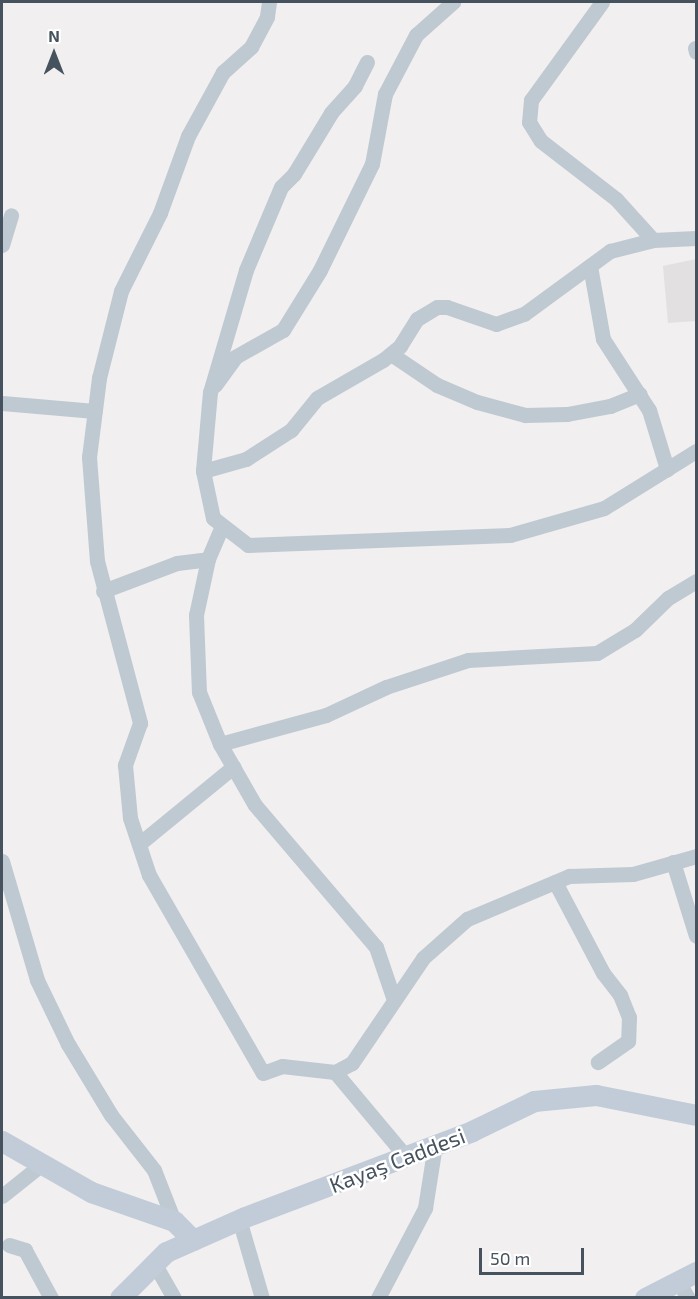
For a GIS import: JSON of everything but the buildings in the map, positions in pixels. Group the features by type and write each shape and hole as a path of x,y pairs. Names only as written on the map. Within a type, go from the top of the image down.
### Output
{"street":[{"path":"269,2 267,17 252,47 223,72 188,136 160,213 122,291 95,411 89,457 103,591 140,723 125,765 130,818 149,875 172,919 263,1073 282,1066 336,1072 352,1063 423,958 467,919 569,876 633,874 696,856"},
{"path":"210,392 235,357 283,330 320,270 372,164 385,94 416,35 453,2"},
{"path":"602,2 531,100 529,122 540,141 615,199 653,240"},
{"path":"368,62 355,86 331,113 294,174 281,187 246,270 210,392 203,471 213,518 248,545 510,536 604,508 696,451"},
{"path":"2,244 11,215"},
{"path":"203,471 246,459 291,430 317,398 391,354 417,319 437,308 447,307 496,324 524,315 610,251 653,240 696,238"},
{"path":"590,266 603,339 649,410 667,469"},
{"path":"391,354 437,385 477,402 525,415 567,414 610,406 640,394"},
{"path":"2,404 95,411"},
{"path":"222,526 208,559 196,615 199,692 220,744 255,805 376,947 394,1000"},
{"path":"103,591 177,562 208,559"},
{"path":"220,744 326,715 386,687 468,660 597,653 635,630 668,598 696,581"},
{"path":"139,844 233,767"},
{"path":"2,861 37,980 68,1044 111,1116 154,1170 174,1221 192,1240"},
{"path":"673,862 696,936"},
{"path":"555,882 603,972 620,995 629,1017 628,1041 598,1062"},
{"path":"336,1072 406,1157"},
{"name":"Kayaş Caddesi","path":"120,1298 166,1252 239,1219 406,1157 534,1101 596,1095 696,1115"},
{"path":"2,1141 91,1192 174,1221"},
{"path":"378,1298 425,1208 435,1145"},
{"path":"2,1196 42,1164"},
{"path":"239,1219 262,1298"},
{"path":"9,1245 26,1250 51,1298"},
{"path":"154,1263 174,1298"},
{"path":"645,1298 687,1283"}],"shaded area":[{"path":"696,259 696,321 668,323 663,266"}]}
